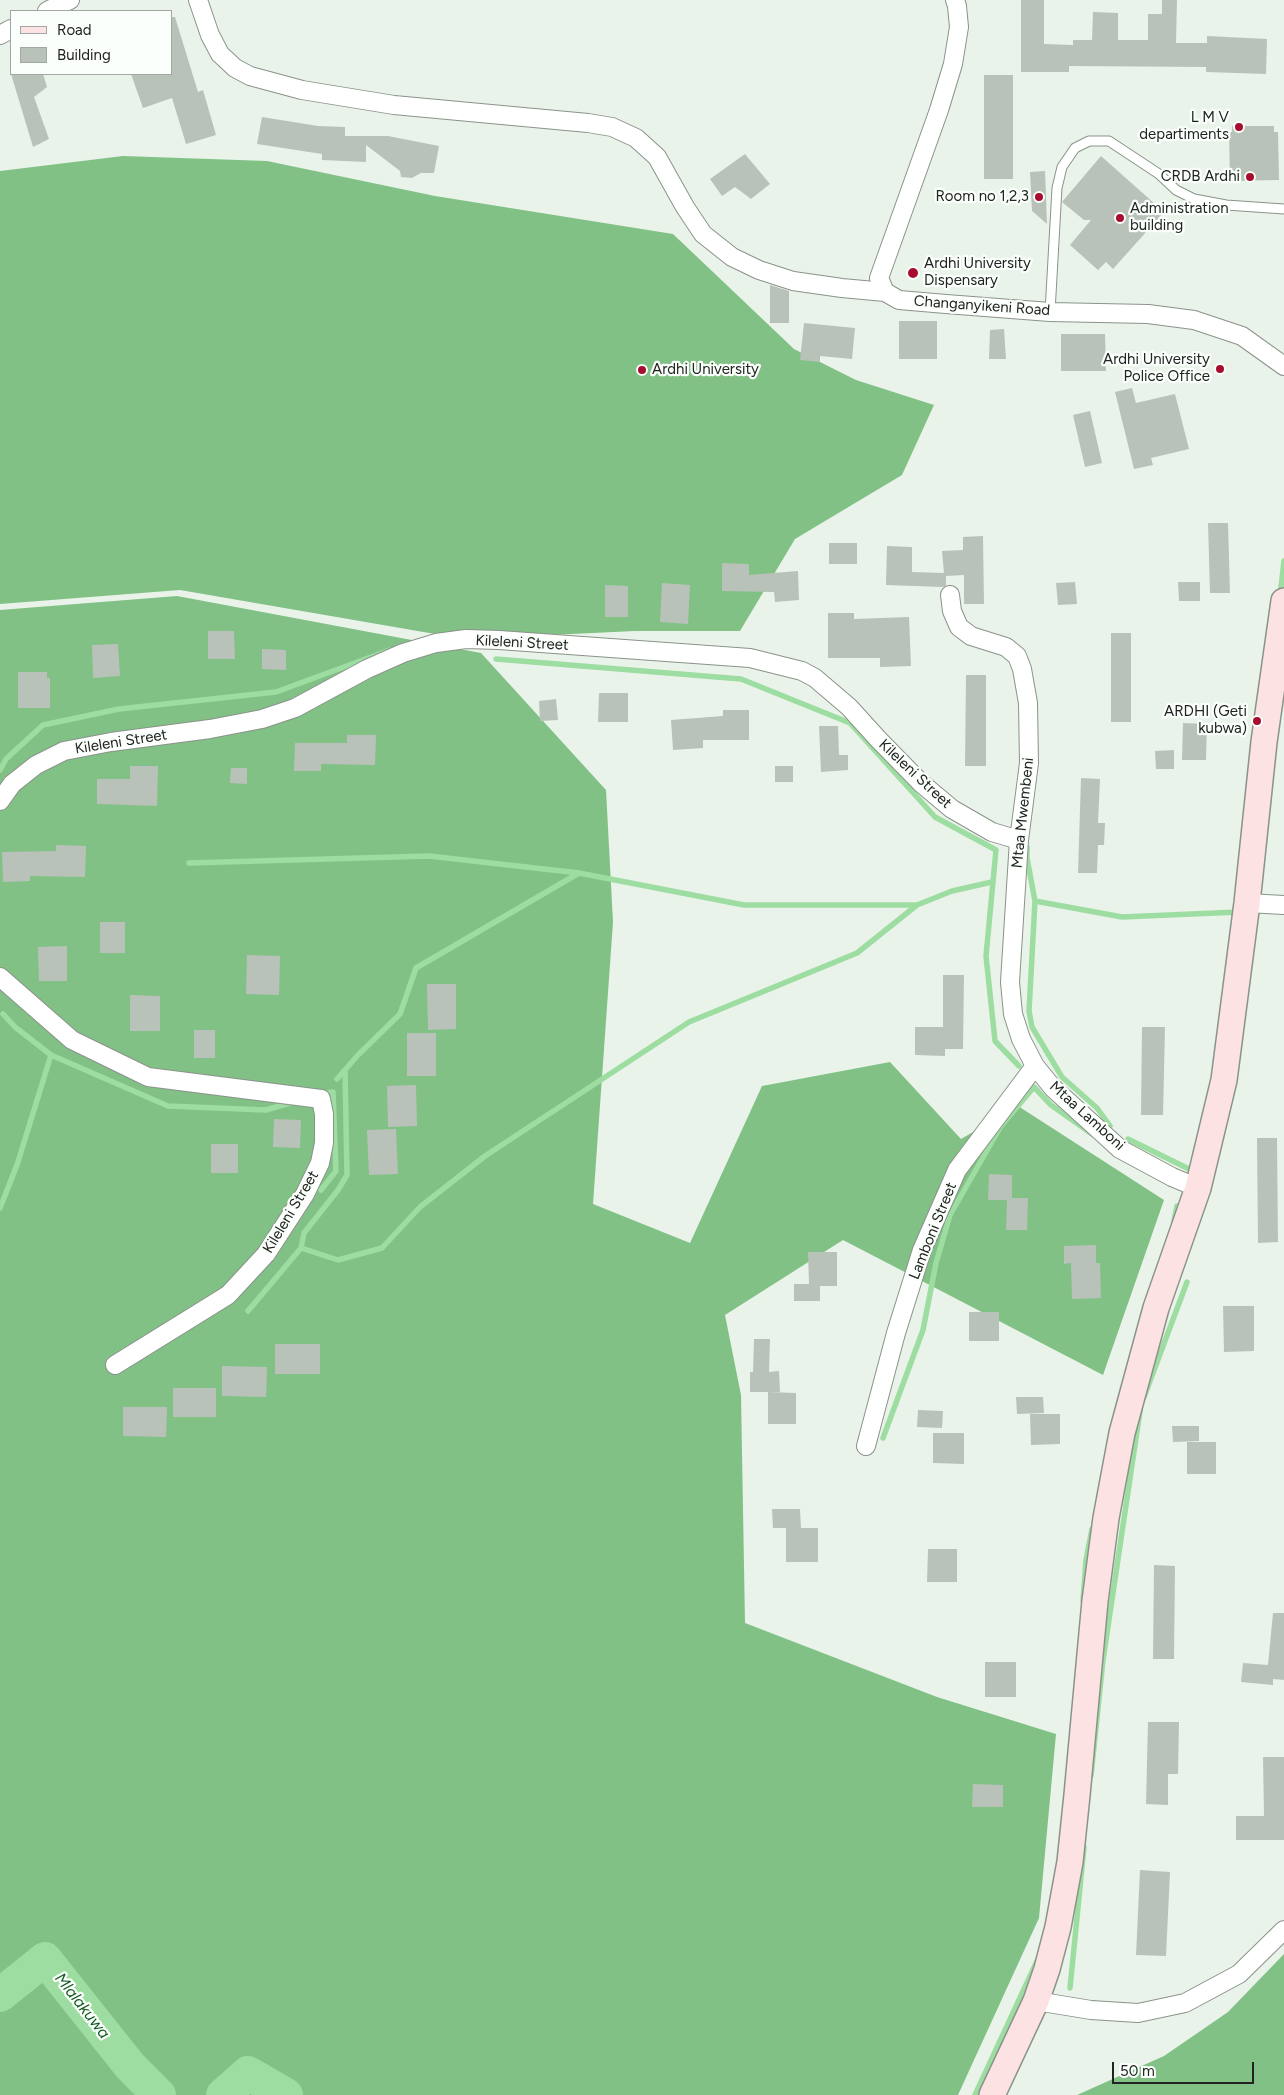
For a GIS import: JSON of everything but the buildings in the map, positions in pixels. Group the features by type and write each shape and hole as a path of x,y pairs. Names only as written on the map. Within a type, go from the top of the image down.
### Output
{"street":[{"path":"49,10 70,0"},
{"name":"Changanyikeni Road","path":"198,0 210,35 220,54 235,68 250,76 302,90 394,105 588,123 612,128 636,138 657,157 685,207 703,234 732,257 759,270 792,281 885,292 899,300 1050,312 1148,314 1194,320 1242,336 1284,366"},
{"path":"885,292 878,278 939,110 953,64 958,27 955,0"},
{"name":"Mtaa Mwembeni","path":"950,595 952,611 960,627 970,636 1006,647 1016,656 1022,669 1028,703 1029,763 1019,840 1010,982 1013,1014 1021,1039 1035,1066"},
{"path":"992,2095 1036,2001 1058,1927 1070,1862 1093,1619 1106,1518 1118,1449 1156,1308 1198,1188 1224,1080 1280,646 1284,601"},
{"name":"Kileleni Street","path":"0,801 12,784 36,765 64,751 111,742 210,729 262,719 295,708 367,669 403,653 436,643 466,640 499,640 750,658 802,671 815,678 849,707 908,770 952,809 992,832 1019,840"},
{"path":"1247,903 1284,905"},
{"name":"Kileleni Street","path":"0,977 72,1040 148,1077 321,1099 324,1114 324,1143 320,1163 305,1194 266,1254 228,1295 115,1365"},
{"name":"Mtaa Lamboni","path":"1035,1066 1053,1088 1120,1149 1172,1177 1198,1188"},
{"name":"Lamboni Street","path":"866,1446 896,1333 922,1250 957,1170 1035,1066"},
{"path":"1036,2001 1091,2010 1138,2013 1185,2003 1239,1974 1284,1930"}],"lane":[{"path":"1050,312 1057,188 1062,167 1075,148 1089,141 1109,141 1159,174 1176,190 1194,199 1226,205 1284,208"}],"green space":[{"path":"123,156 267,161 435,196 673,234 794,349 856,380 934,405 902,475 795,539 740,631 635,631 464,639 180,590 0,604 0,171"},
{"path":"177,596 481,653 606,790 613,922 593,1204 690,1243 762,1086 890,1062 961,1139 1018,1106 1164,1200 1103,1375 843,1240 725,1315 741,1395 745,1623 937,1697 1056,1734 1039,1918 958,2095 0,2095 0,610"},
{"path":"1284,1954 1284,2095 1077,2095 1164,2056 1228,2012"}],"waterway":[{"path":"1280,596 1284,561"},
{"path":"0,770 6,759 43,725 119,709 276,692 390,650"},
{"path":"496,659 741,679 850,723 935,817 996,850 986,956 995,1041 1019,1066"},
{"path":"1027,847 1027,858 1035,901 1029,1011 1032,1027 1062,1077 1097,1108 1110,1126"},
{"path":"189,863 429,856 579,873 744,905 917,905 952,891 992,882"},
{"path":"337,1079 358,1055 400,1014 416,968 579,873"},
{"path":"1035,901 1122,917 1239,912"},
{"path":"301,1248 338,1260 382,1248 420,1207 485,1156 689,1022 857,953 917,905"},
{"path":"3,1014 15,1027 51,1055 168,1106 266,1110 293,1102"},
{"path":"0,1208 17,1165 51,1055"},
{"path":"248,1311 301,1248 304,1233 338,1190 347,1175 345,1070"},
{"path":"883,1438 923,1330 936,1263 950,1215 1001,1126 1034,1087 1051,1105 1092,1134"},
{"path":"321,1190 336,1171 333,1092 322,1094"},
{"path":"1128,1139 1193,1171 1193,1169"},
{"path":"1174,1221 1177,1206"},
{"path":"1144,1397 1187,1282"},
{"path":"1091,1776 1103,1660 1140,1411"},
{"path":"1083,1601 1086,1560 1092,1529"},
{"path":"1070,1988 1084,1847"},
{"name":"Mlalakuwa","path":"0,1995 45,1959 130,2066 159,2095"},
{"path":"975,2095 1038,1959"},
{"name":"Mlalakuwa","path":"223,2095 248,2073 286,2095"}],"place":[{"name":"L M V departiments","path":"1239,127"},
{"name":"CRDB Ardhi","path":"1250,177"},
{"name":"Room no 1,2,3","path":"1039,197"},
{"name":"Administration building","path":"1120,218"},
{"name":"Ardhi University Dispensary","path":"913,273"},
{"name":"Ardhi University Police Office","path":"1220,369"},
{"name":"Ardhi University","path":"642,370"},
{"name":"ARDHI (Geti kubwa)","path":"1257,721"}]}
